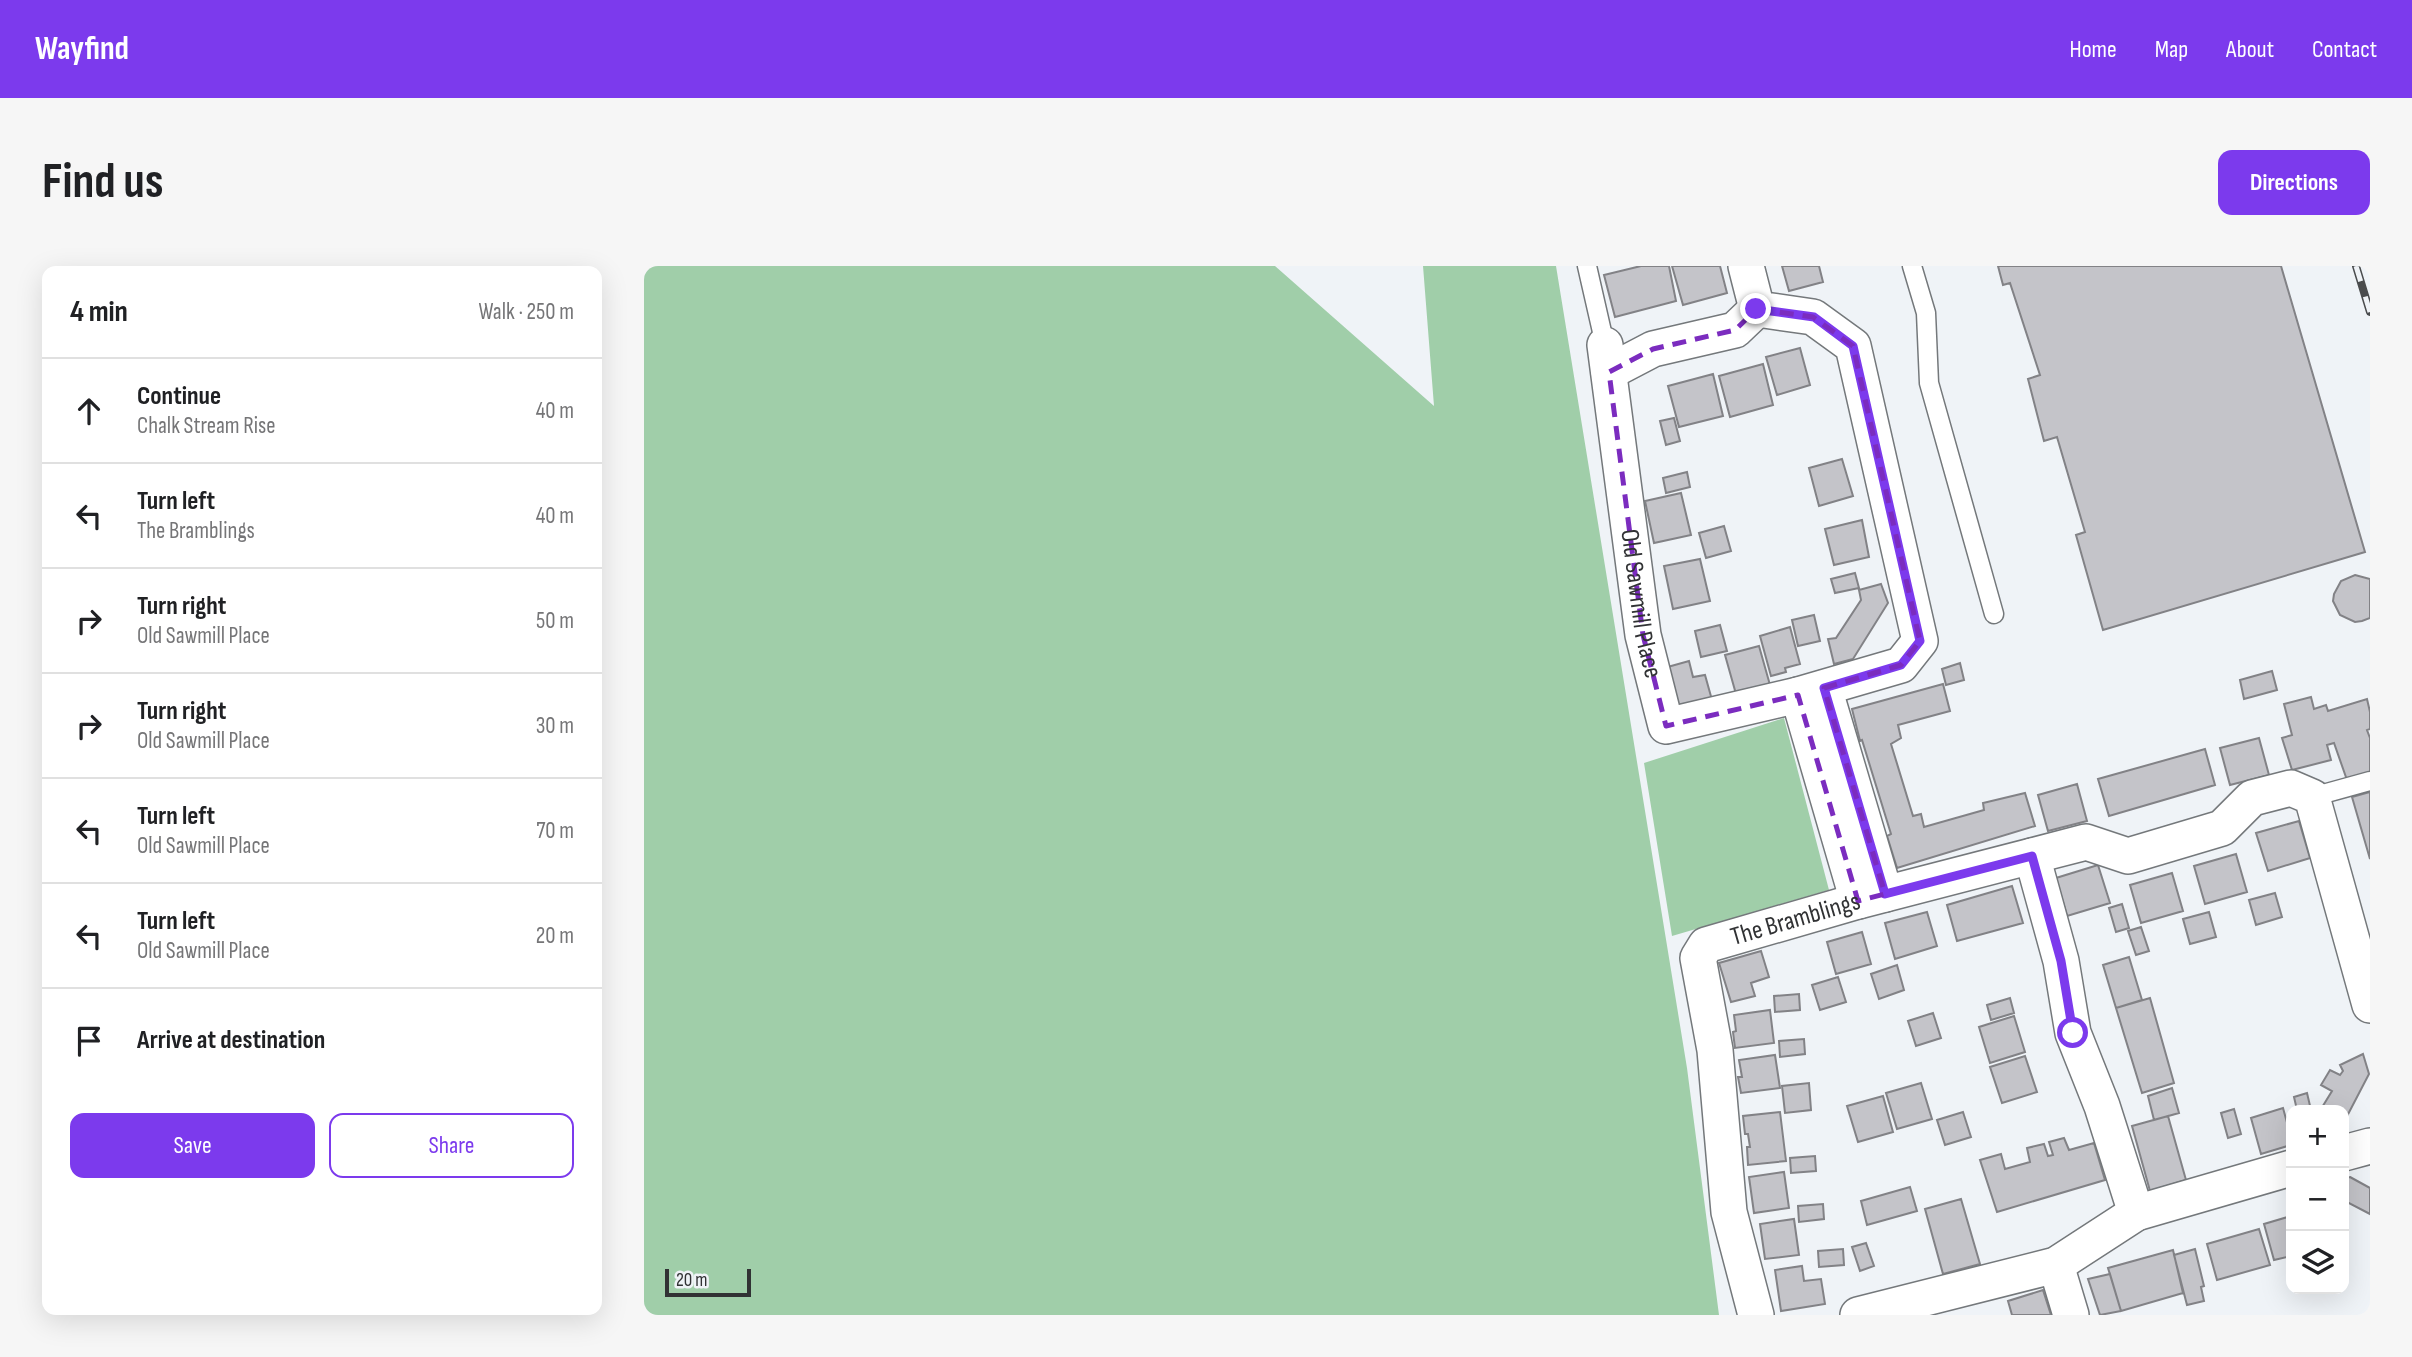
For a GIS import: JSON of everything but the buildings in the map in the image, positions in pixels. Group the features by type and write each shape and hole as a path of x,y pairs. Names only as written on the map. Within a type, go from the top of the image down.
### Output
{"street":[{"path":"1607,359 1735,330 1756,309 1746,266"},
{"name":"Old Sawmill Place","path":"1607,359 1643,635 1666,726 1811,692 1901,665 1920,641 1853,346 1814,317 1756,309"},
{"path":"1811,692 1872,897"},
{"name":"The Bramblings","path":"1756,1315 1730,1212 1715,1050 1698,958 1706,945 1872,897 2086,842 2128,856 2222,828 2252,798 2291,788 2312,797"},
{"path":"2312,797 2369,998"},
{"path":"2032,856 2061,961 2073,1033 2102,1106 2136,1213"},
{"path":"2349,1152 2370,1146"},
{"path":"1858,1315 1887,1310 2056,1265 2136,1213 2286,1169"},
{"path":"2056,1265 2071,1315"}],"lane":[{"path":"1587,266 1607,359"},
{"path":"1912,266 1926,313 1929,383 1994,614"},
{"path":"2312,797 2370,781"}],"highlighted area":[{"path":"1757,309 1813,317 1853,346 1920,641 1901,665 1824,688 1885,894 1858,901 1798,695 1666,726 1643,635 1609,372 1653,349 1735,330"}],"green space":[{"path":"644,266 1275,266 1434,406 1423,266 1556,266 1687,1068 1719,1315 644,1315"},
{"path":"1784,718 1829,890 1672,936 1644,763"}],"railway":[{"path":"2356,266 2370,312"}],"route":[{"path":"1756,309 1814,317 1853,346 1920,641 1901,665 1824,688 1885,894 2032,856 2061,961 2073,1033"}]}
